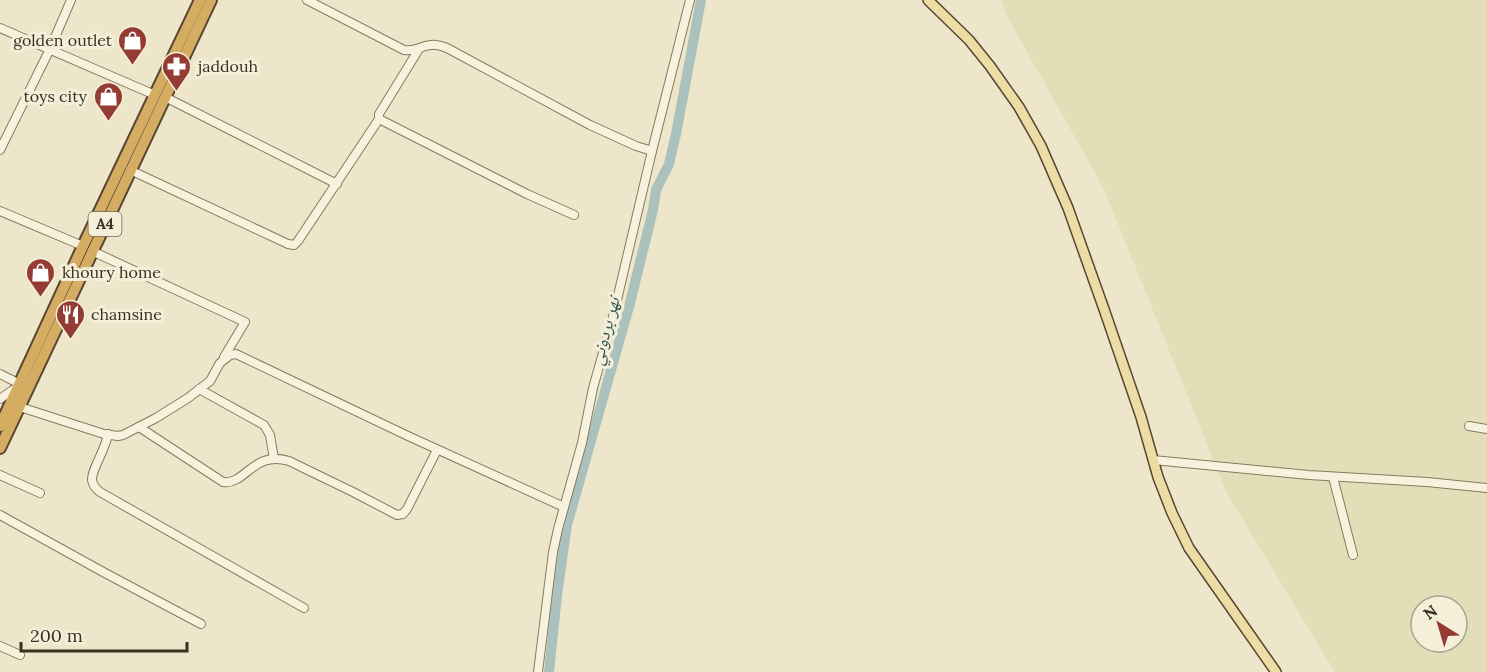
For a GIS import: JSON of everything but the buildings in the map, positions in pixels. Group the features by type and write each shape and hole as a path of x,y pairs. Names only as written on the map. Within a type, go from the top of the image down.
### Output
{"highway":[{"name":"A4","path":"0,448 88,248 130,170 200,0"},
{"name":"A4","path":"0,426 160,96 211,0"}],"main road":[{"path":"928,0 969,40 990,66 1019,107 1041,146 1068,208 1172,513 1189,548 1276,672"}],"street":[{"path":"0,150 50,49 71,0"},
{"path":"307,0 404,50 411,51 429,45 447,48 590,125 652,151"},
{"path":"538,672 558,529 582,443 593,388 612,321 690,0"},
{"path":"0,28 160,96 337,183"},
{"path":"130,170 294,245 379,119 379,114 419,49"},
{"path":"379,119 527,194 574,215"},
{"path":"0,211 88,248 245,322 206,385 188,398 123,435 108,435 20,407"},
{"path":"220,363 230,355 236,354 437,450 564,507"},
{"path":"0,374 19,385 0,399"},
{"path":"199,389 264,425 270,435 274,459"},
{"path":"1469,426 1487,429"},
{"path":"139,427 223,482 232,482 262,461 274,459 289,461 400,516 407,509 437,450"},
{"path":"108,435 92,480 100,492 304,608"},
{"path":"1153,460 1333,477 1487,488"},
{"path":"0,475 40,493"},
{"path":"1333,477 1353,555"},
{"path":"0,515 201,624"},
{"path":"0,646 20,655"}],"shaded area":[{"path":"1002,0 1487,0 1487,672 1335,672 1227,494 1104,189 1008,18"}],"waterway":[{"name":"نهر بردوني","path":"549,672 567,525 629,307 656,190 669,164 701,0"}],"place":[{"name":"golden outlet","path":"133,66"},
{"name":"jaddouh","path":"177,92"},
{"name":"toys city","path":"108,122"},
{"name":"khoury home","path":"41,298"},
{"name":"chamsine","path":"70,340"}]}
